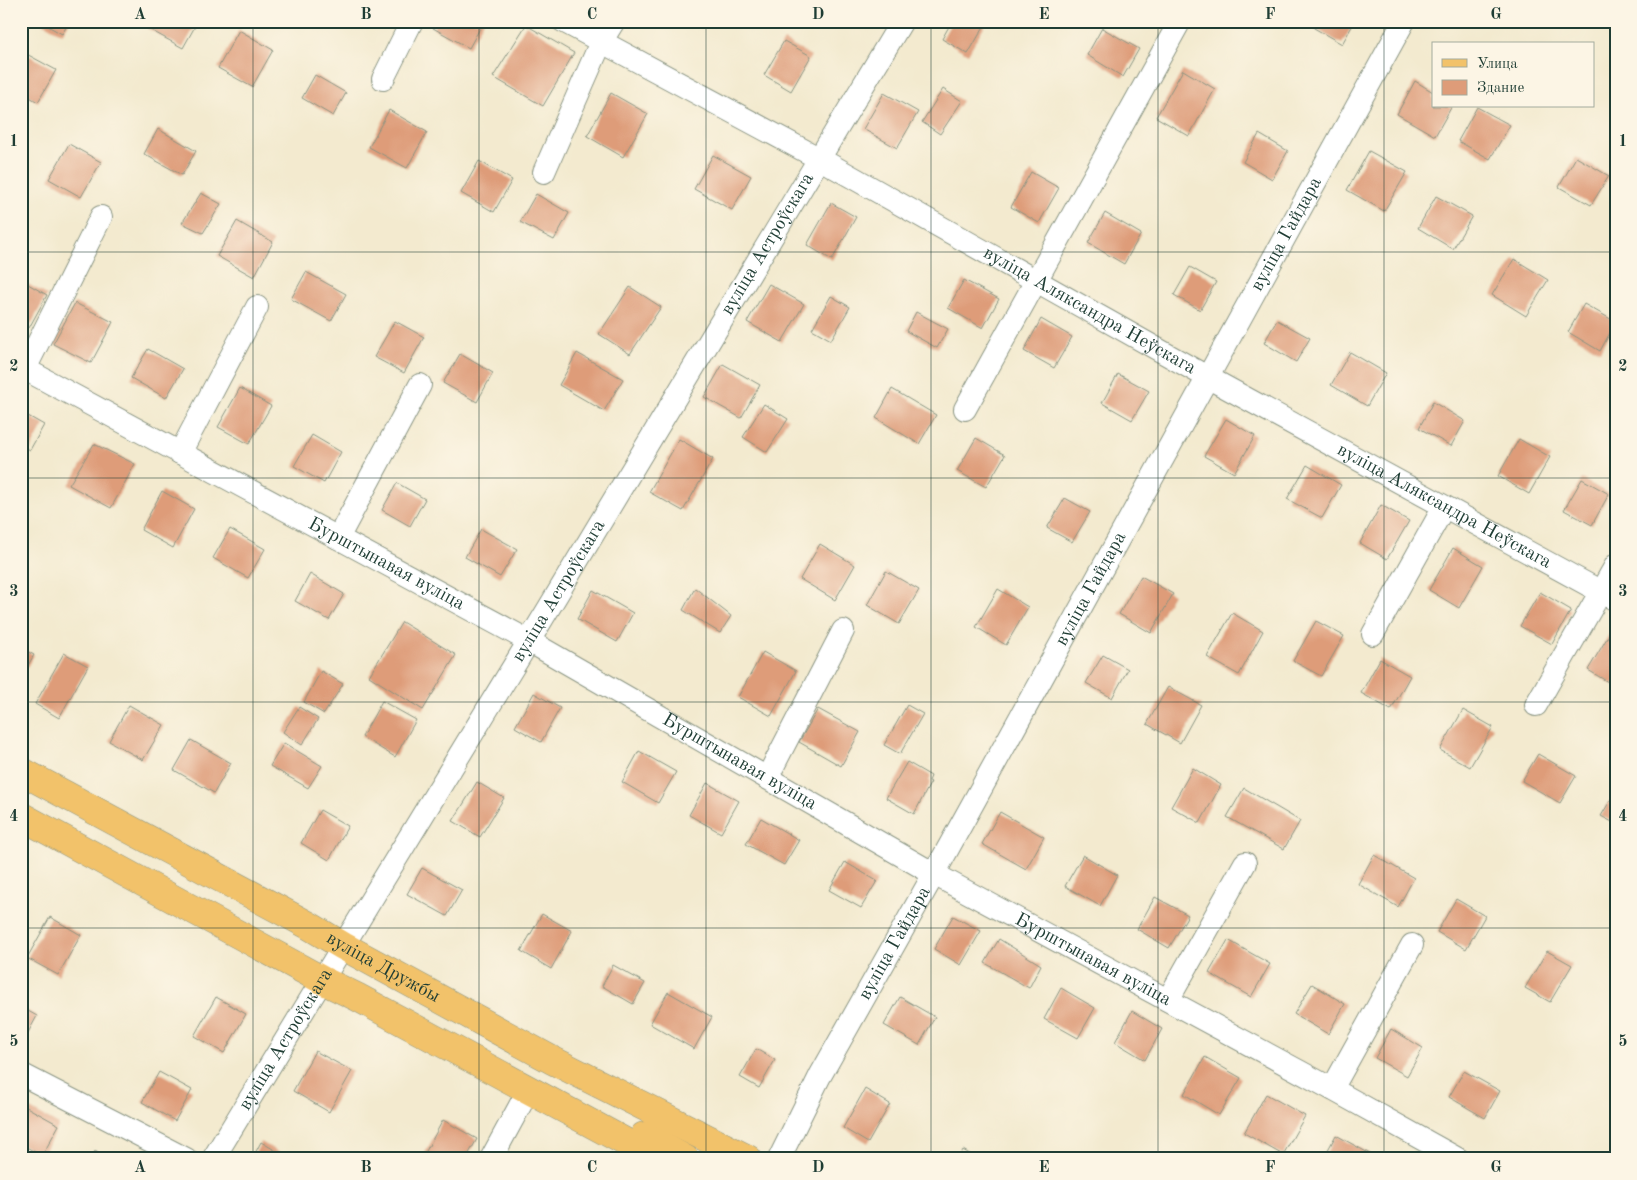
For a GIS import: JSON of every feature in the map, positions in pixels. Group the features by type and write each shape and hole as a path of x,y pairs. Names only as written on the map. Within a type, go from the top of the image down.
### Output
{"main road":[{"name":"вуліца Дружбы","path":"21,771 308,924 343,946 552,1060 748,1159"},
{"name":"вуліца Дружбы","path":"21,816 322,980 658,1159"},
{"path":"110,863 223,910 308,955 320,956 331,953 343,946"},
{"path":"322,980 334,972 354,971 462,1026 552,1060"},
{"path":"540,1096 628,1127 685,1159"}],"street":[{"path":"383,79 412,21"},
{"name":"вуліца Аляксандра Неўскага","path":"563,21 820,159 1207,377 1608,596"},
{"path":"544,172 601,42 614,21"},
{"name":"вуліца Астроўскага","path":"213,1159 529,641 902,21"},
{"path":"965,409 1180,21"},
{"name":"вуліца Гайдара","path":"779,1159 820,1076 934,874 1404,21"},
{"path":"23,368 101,217"},
{"path":"180,453 257,307"},
{"name":"Бурштынавая вуліца","path":"23,368 529,641 934,874 1458,1159"},
{"path":"338,538 420,385"},
{"path":"1374,634 1444,507"},
{"path":"1536,705 1608,596 1616,565"},
{"path":"767,778 844,631"},
{"path":"1168,1000 1245,863"},
{"path":"1332,1089 1412,945"},
{"path":"21,1074 186,1159"},
{"path":"491,1159 540,1096"}],"building":[{"path":"39,21 70,21 62,34"},
{"path":"148,21 198,21 183,48 145,27"},
{"path":"437,21 484,21 469,48 433,28"},
{"path":"952,21 987,21 968,54 942,39"},
{"path":"1318,21 1355,21 1342,44 1314,28"},
{"path":"526,25 574,53 543,106 493,77"},
{"path":"1102,28 1139,49 1123,77 1087,55"},
{"path":"239,30 273,50 252,87 218,68"},
{"path":"784,41 811,56 791,91 764,75"},
{"path":"21,51 56,70 38,102 21,92"},
{"path":"1183,70 1215,89 1189,136 1156,117"},
{"path":"315,75 346,93 333,116 302,98"},
{"path":"1415,81 1432,91 1432,108 1451,108 1435,136 1397,114"},
{"path":"943,89 962,101 940,134 922,122"},
{"path":"611,93 648,114 623,157 587,136"},
{"path":"884,93 918,112 897,148 863,129"},
{"path":"1476,108 1510,125 1490,159 1458,141"},
{"path":"389,110 427,132 407,168 369,147"},
{"path":"158,129 196,151 182,175 144,154"},
{"path":"1259,134 1288,151 1272,179 1243,162"},
{"path":"69,144 101,162 81,197 49,179"},
{"path":"1369,151 1407,172 1384,211 1347,190"},
{"path":"713,155 751,176 732,210 694,189"},
{"path":"1576,157 1609,176 1591,205 1559,187"},
{"path":"479,161 512,180 494,212 461,193"},
{"path":"1031,172 1059,188 1039,223 1011,207"},
{"path":"201,193 221,204 203,233 182,223"},
{"path":"536,194 569,213 554,240 520,222"},
{"path":"1436,196 1472,216 1453,249 1418,228"},
{"path":"831,203 856,217 832,260 807,245"},
{"path":"1105,213 1141,234 1124,264 1088,243"},
{"path":"237,221 273,242 254,277 217,256"},
{"path":"1514,259 1548,280 1526,316 1492,295"},
{"path":"1190,267 1216,282 1200,310 1174,295"},
{"path":"306,272 346,294 331,321 291,299"},
{"path":"21,280 47,295 29,328 21,324"},
{"path":"964,280 999,299 983,328 948,308"},
{"path":"769,284 804,304 782,342 747,322"},
{"path":"630,287 661,307 630,354 599,334"},
{"path":"831,296 850,307 831,340 812,329"},
{"path":"75,303 113,322 91,363 53,344"},
{"path":"1584,304 1616,322 1600,351 1568,332"},
{"path":"916,312 948,329 937,348 906,331"},
{"path":"1041,319 1072,337 1054,368 1024,351"},
{"path":"1277,320 1310,338 1296,362 1264,343"},
{"path":"395,321 424,337 404,373 374,357"},
{"path":"148,349 183,369 166,398 131,378"},
{"path":"1350,352 1386,373 1367,406 1331,385"},
{"path":"577,353 623,379 604,411 559,385"},
{"path":"460,354 493,373 477,402 443,383"},
{"path":"723,364 760,385 741,418 704,397"},
{"path":"1118,374 1149,391 1132,420 1102,403"},
{"path":"240,388 271,406 249,444 218,427"},
{"path":"892,389 936,415 919,444 876,418"},
{"path":"1433,402 1465,421 1451,446 1419,428"},
{"path":"764,404 788,419 767,452 743,437"},
{"path":"21,412 44,425 30,450 21,445"},
{"path":"1226,419 1255,436 1234,473 1204,456"},
{"path":"312,435 341,452 324,483 294,466"},
{"path":"976,438 1005,455 986,487 957,471"},
{"path":"679,439 713,459 683,511 649,492"},
{"path":"1519,439 1550,457 1529,494 1498,476"},
{"path":"94,444 135,464 111,508 69,485"},
{"path":"1307,465 1341,485 1322,518 1287,499"},
{"path":"1582,479 1609,494 1592,525 1564,510"},
{"path":"397,483 425,499 410,526 382,510"},
{"path":"162,491 194,509 173,548 141,530"},
{"path":"1065,498 1090,512 1072,542 1047,528"},
{"path":"1381,505 1409,521 1387,559 1360,543"},
{"path":"230,529 265,549 248,578 213,558"},
{"path":"481,529 517,549 500,577 465,557"},
{"path":"820,544 855,565 835,600 800,579"},
{"path":"1453,548 1483,566 1459,608 1429,590"},
{"path":"886,571 919,590 899,624 867,605"},
{"path":"310,574 344,594 329,620 295,601"},
{"path":"1141,576 1173,594 1151,633 1119,614"},
{"path":"695,588 731,616 720,633 683,610"},
{"path":"998,589 1028,607 1006,645 976,627"},
{"path":"593,590 633,613 617,642 577,619"},
{"path":"1540,592 1571,610 1552,644 1520,626"},
{"path":"1232,613 1263,631 1239,675 1207,657"},
{"path":"1316,621 1344,636 1321,676 1293,661"},
{"path":"402,622 456,655 423,710 369,676"},
{"path":"1610,633 1616,636 1616,681 1613,685 1588,670"},
{"path":"21,648 34,655 21,677"},
{"path":"763,652 796,671 771,716 738,697"},
{"path":"64,653 88,666 59,718 35,704"},
{"path":"1103,655 1128,669 1112,698 1086,683"},
{"path":"1380,659 1410,676 1391,710 1361,693"},
{"path":"321,671 343,684 324,714 304,702"},
{"path":"1168,687 1201,705 1180,743 1147,724"},
{"path":"534,693 560,708 541,742 515,727"},
{"path":"382,701 416,720 395,757 362,737"},
{"path":"129,705 164,725 143,760 109,741"},
{"path":"907,705 923,714 900,754 884,745"},
{"path":"299,707 318,719 302,745 283,732"},
{"path":"818,709 860,732 841,766 799,742"},
{"path":"1463,710 1493,727 1470,767 1440,750"},
{"path":"191,740 231,763 214,793 174,770"},
{"path":"284,743 322,766 308,788 270,766"},
{"path":"639,751 676,772 658,803 622,782"},
{"path":"1538,754 1576,776 1560,803 1522,781"},
{"path":"907,762 931,776 929,781 931,782 914,814 886,798"},
{"path":"1193,768 1221,785 1200,823 1171,807"},
{"path":"477,782 504,798 480,837 453,821"},
{"path":"707,783 739,801 721,833 689,815"},
{"path":"1244,788 1300,821 1284,849 1227,817"},
{"path":"1616,791 1616,824 1601,816"},
{"path":"320,810 348,826 329,860 301,843"},
{"path":"1000,812 1044,837 1026,869 982,844"},
{"path":"761,818 799,840 784,865 746,844"},
{"path":"1083,855 1117,875 1100,906 1065,886"},
{"path":"1374,855 1414,878 1398,907 1358,884"},
{"path":"845,862 877,881 861,908 829,890"},
{"path":"422,868 462,890 447,916 407,894"},
{"path":"1155,897 1188,915 1169,948 1137,929"},
{"path":"1456,899 1485,916 1466,949 1437,932"},
{"path":"542,914 572,931 551,969 521,951"},
{"path":"953,916 981,931 961,965 934,949"},
{"path":"50,917 81,935 58,975 27,958"},
{"path":"999,939 1041,965 1029,988 985,963"},
{"path":"1228,940 1270,964 1251,997 1209,973"},
{"path":"1547,951 1572,965 1550,1002 1525,988"},
{"path":"613,965 645,983 633,1004 602,986"},
{"path":"1312,984 1345,1004 1328,1034 1294,1014"},
{"path":"1061,988 1095,1008 1078,1038 1044,1019"},
{"path":"668,992 712,1017 694,1049 650,1024"},
{"path":"216,997 246,1014 224,1053 194,1036"},
{"path":"900,997 935,1017 919,1045 884,1025"},
{"path":"21,1007 37,1016 23,1042 21,1041"},
{"path":"1132,1011 1162,1029 1145,1060 1115,1042"},
{"path":"1391,1029 1423,1048 1407,1076 1375,1058"},
{"path":"756,1049 775,1060 759,1088 740,1077"},
{"path":"315,1051 352,1071 329,1112 293,1091"},
{"path":"1205,1057 1241,1078 1219,1115 1184,1094"},
{"path":"1464,1071 1500,1091 1485,1118 1449,1097"},
{"path":"159,1072 192,1090 175,1121 142,1102"},
{"path":"865,1089 890,1104 868,1143 843,1128"},
{"path":"1266,1094 1305,1116 1283,1155 1244,1133"},
{"path":"21,1104 59,1125 42,1156 21,1144"},
{"path":"443,1120 477,1139 466,1159 436,1159 425,1153"},
{"path":"1336,1135 1370,1154 1367,1159 1323,1159"},
{"path":"261,1142 290,1159 252,1159"},
{"path":"963,1150 978,1159 958,1159"},
{"path":"95,1151 109,1159 90,1159"}]}
